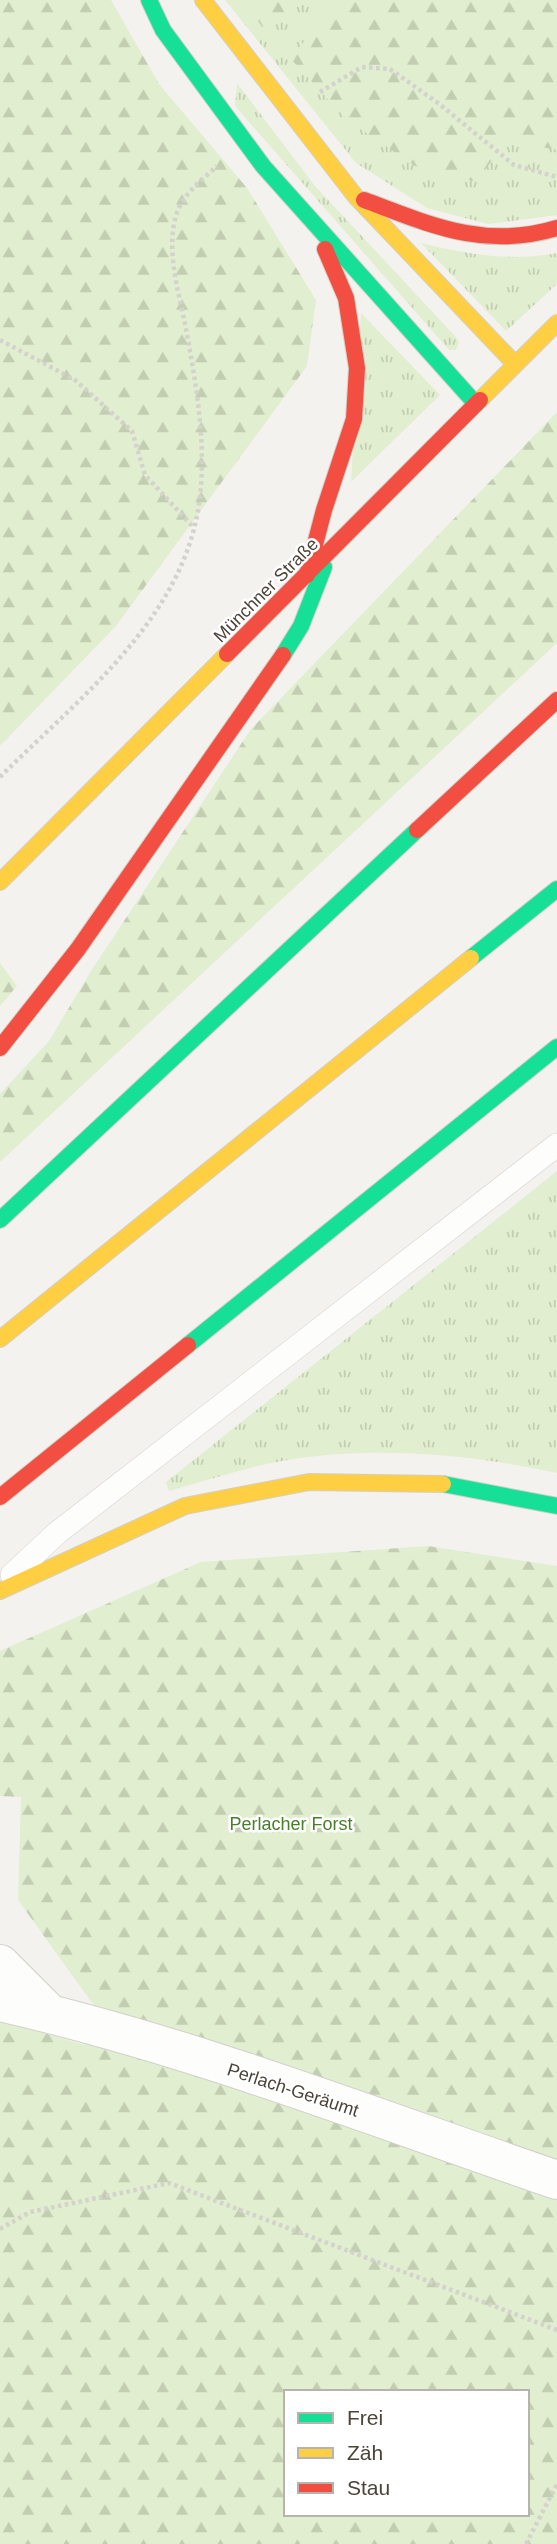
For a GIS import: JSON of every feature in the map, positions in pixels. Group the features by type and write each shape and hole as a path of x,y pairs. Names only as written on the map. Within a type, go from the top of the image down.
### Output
{"main road":[{"path":"149,0 163,30 262,166 476,404"},
{"path":"203,0 356,197 515,365"},
{"path":"356,197 453,233 502,240 544,233 557,228"},
{"path":"307,575 324,510 354,419 357,368 346,298 314,221"},
{"name":"Münchner Straße","path":"0,882 557,323"},
{"path":"0,1048 78,949 282,657 300,626 330,552"},
{"path":"0,1220 557,700"},
{"path":"0,1339 557,889"},
{"path":"0,1497 557,1047"},
{"path":"0,1589 185,1506 309,1482 446,1484 557,1506"}],"street":[{"path":"0,1964 26,2009"},
{"name":"Perlach-Geräumt","path":"26,2009 260,2078 557,2180"}],"lane":[{"path":"0,1589 57,1533 557,1145"}],"path":[{"path":"314,97 346,74 362,68 390,69 438,103 514,165 557,177"},
{"path":"0,777 150,621 181,563 194,528 200,436 189,346 172,254 175,217 187,193 220,163"},
{"path":"0,340 75,380 132,432 145,475 194,528"},
{"path":"0,2229 30,2212 169,2183 557,2330"},
{"path":"526,2544 557,2484"}],"green space":[{"path":"0,0 111,0 159,84 247,188 316,300 307,366 116,626 0,746"},
{"path":"225,0 557,0 557,215 488,224 427,208 356,163"},
{"path":"244,0 287,0 284,19 262,27"},
{"path":"339,0 557,0 557,150 506,140 477,182 415,166 346,119 290,58"},
{"path":"237,83 315,186 455,336 459,342 456,350 449,350 235,106"},
{"path":"421,243 489,256 523,257 557,253 557,284 506,331"},
{"path":"361,313 440,395 351,482"},
{"path":"557,412 557,643 0,1162 0,1094 49,1041 91,971 251,729"},
{"path":"0,963 17,986 0,1006"},
{"path":"557,1171 557,1473 455,1457 350,1453 282,1461 169,1491 166,1482"},
{"name":"Perlacher Forst","path":"428,1546 557,1566 557,2544 0,2544 0,2020 84,2045 95,2007 18,1900 21,1797 0,1796 0,1651 201,1562"}],"traffic: fast":[{"path":"149,0 163,30 263,166 476,404"},
{"path":"283,655 301,626 324,567"},
{"path":"0,1220 417,830"},
{"path":"471,958 557,889"},
{"path":"188,1345 557,1047"},
{"path":"443,1484 557,1506"}],"traffic: slow":[{"path":"203,0 356,197 515,364"},
{"path":"480,400 557,323"},
{"path":"0,882 227,654"},
{"path":"0,1339 471,958"},
{"path":"0,1591 185,1506 309,1482 443,1484"}],"traffic: jam":[{"path":"364,200 459,232 506,236 557,228"},
{"path":"307,575 324,510 354,419 357,368 346,298 325,249"},
{"path":"227,654 480,400"},
{"path":"0,1048 78,949 283,655"},
{"path":"417,830 557,700"},
{"path":"0,1497 188,1345"}]}
